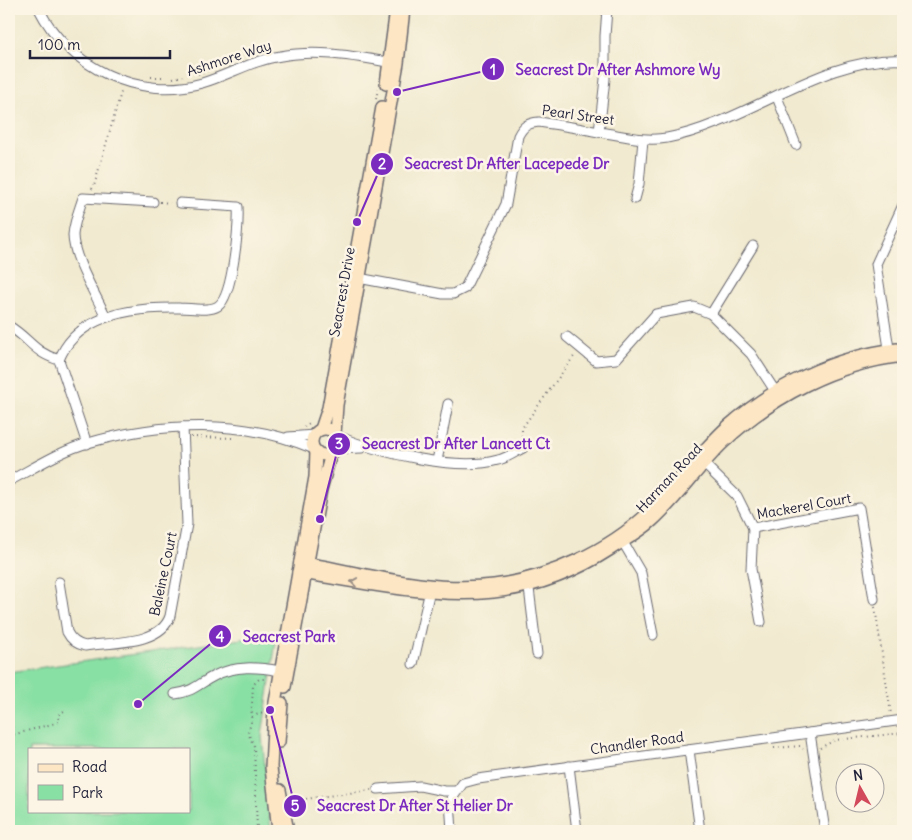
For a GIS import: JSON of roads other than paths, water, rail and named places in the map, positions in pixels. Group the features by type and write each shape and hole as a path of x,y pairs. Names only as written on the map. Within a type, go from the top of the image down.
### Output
{"main road":[{"name":"Seacrest Drive","path":"394,62 396,9"},
{"name":"Seacrest Drive","path":"278,831 272,789 271,738 280,671 322,482 334,451 337,405 356,278 404,9"},
{"name":"Seacrest Drive","path":"288,831 281,802 278,753 281,710 315,477 315,450 312,442 328,408 356,278"},
{"name":"Harman Road","path":"303,568 431,589 485,595 577,568 621,538 652,521 701,461 778,395 838,370 890,354 903,348"},
{"name":"Harman Road","path":"890,354 903,356"},
{"path":"317,432 329,429 336,435"},
{"path":"315,450 323,455 334,451"}],"street":[{"name":"Ashmore Way","path":"39,9 52,31 65,46 93,68 124,82 162,88 192,85 263,60 296,53 327,54 394,62"},
{"path":"599,132 605,79 607,9"},
{"name":"Pearl Street","path":"356,278 443,294 460,291 467,284 506,204 521,130 531,123 539,122 643,140 683,134 851,65 877,60 903,60"},
{"path":"777,97 796,145"},
{"path":"635,199 639,184 643,140"},
{"path":"106,318 74,248 74,228 83,198 153,202"},
{"path":"87,444 59,360 63,350 74,336 95,321 106,318 156,308 212,308 222,302 228,283 237,238 238,207 180,203"},
{"path":"890,354 876,264 903,205"},
{"path":"711,314 753,246"},
{"path":"567,337 579,350 596,361 616,359 656,314 694,307 711,314 751,354 778,395"},
{"path":"9,326 23,335 37,351 59,360"},
{"path":"437,461 448,404"},
{"path":"9,481 87,444 141,431 183,427 250,430 283,437 315,450"},
{"name":"Baleine Court","path":"59,582 67,632 70,638 79,645 85,646 150,637 166,627 170,616 187,524 183,427"},
{"path":"283,437 317,432"},
{"path":"336,435 370,447 460,464 499,460 523,448"},
{"path":"334,451 370,447"},
{"path":"701,461 737,496 753,528 751,568 762,622"},
{"name":"Mackerel Court","path":"753,528 859,508 874,599"},
{"path":"621,538 641,573 653,635"},
{"path":"529,582 537,654"},
{"path":"414,664 431,589"},
{"path":"176,694 191,692 213,676 226,671 247,668 280,671"},
{"name":"Chandler Road","path":"455,791 463,783 478,779 903,720"},
{"path":"810,733 825,831"},
{"path":"689,750 700,831"},
{"path":"569,766 577,831"},
{"path":"378,789 420,786 444,791 455,791 449,807 452,831"}],"place":[{"name":"Seacrest Dr After Ashmore Wy","path":"397,92"},
{"name":"Seacrest Dr After Lacepede Dr","path":"357,222"},
{"name":"Seacrest Dr After Lancett Ct","path":"320,519"},
{"name":"Seacrest Park","path":"138,704"},
{"name":"Seacrest Dr After St Helier Dr","path":"270,710"}]}
